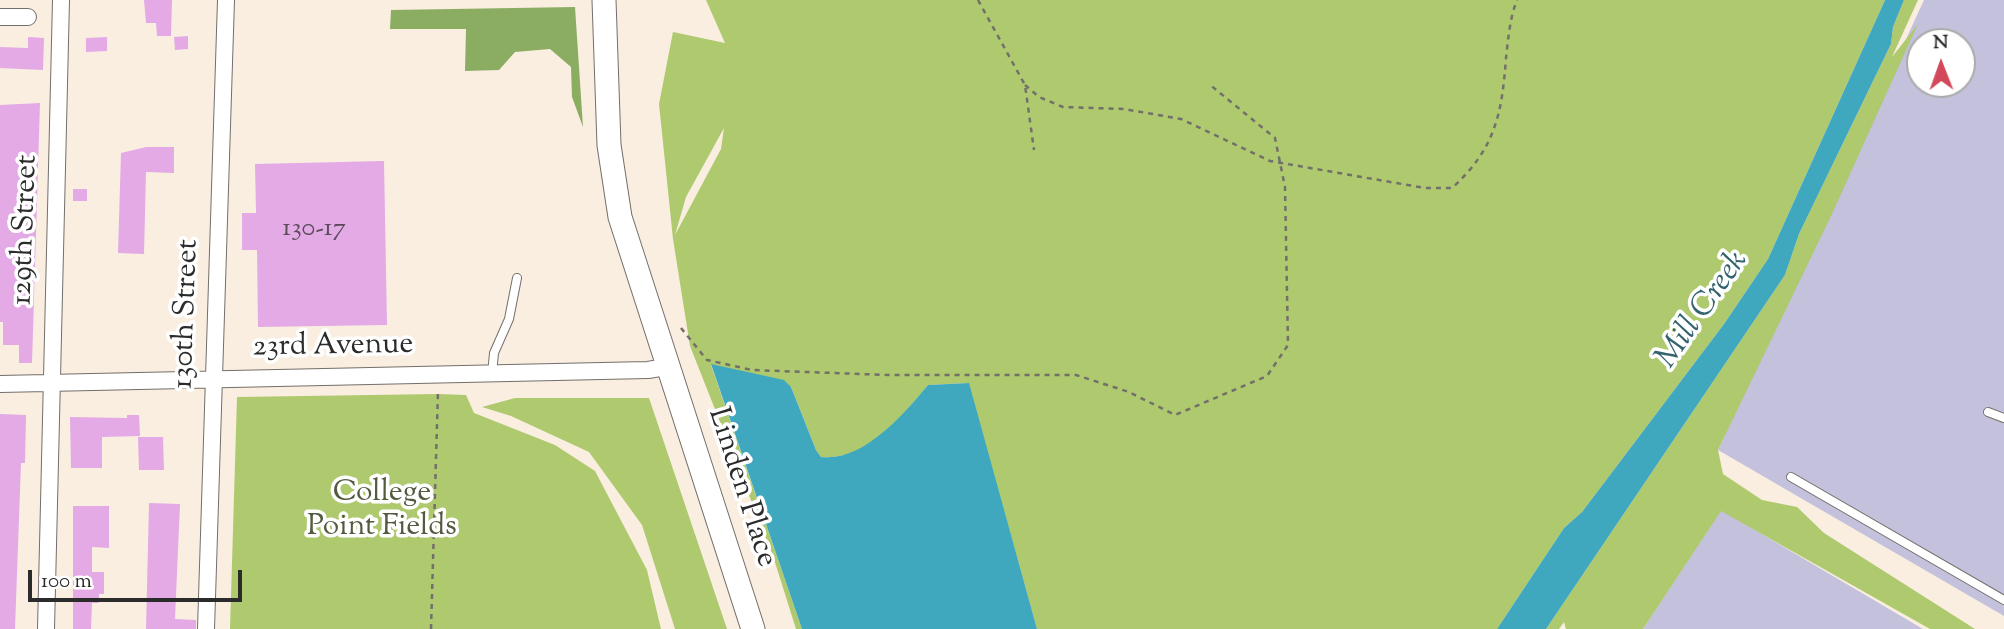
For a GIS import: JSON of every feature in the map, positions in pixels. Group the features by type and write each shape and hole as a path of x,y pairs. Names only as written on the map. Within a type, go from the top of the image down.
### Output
{"street":[{"name":"129th Street","path":"46,629 61,0"},
{"name":"130th Street","path":"206,629 226,0"},
{"name":"Linden Place","path":"604,0 609,145 620,217 666,367 753,629"},
{"path":"0,17 29,17"},
{"name":"23rd Avenue","path":"0,384 492,374 648,370 666,367"}],"lane":[{"path":"492,374 494,353 509,318 517,278"},
{"path":"1988,412 2004,418"},
{"path":"1791,477 2004,600"}],"path":[{"path":"978,0 1025,85 1039,97 1063,107 1124,108 1181,119 1262,157 1425,188 1452,188 1468,173 1491,142 1503,102 1507,44 1517,0"},
{"path":"681,328 707,360 752,370 888,375 1076,375 1129,393 1175,415 1267,376 1288,345 1285,187 1275,138 1209,84"},
{"path":"1025,85 1034,150"},
{"path":"431,629 438,391"}],"shaded area":[{"path":"1924,0 2004,0 2004,616 1718,450 1906,39 1906,98 1976,98 1976,28 1911,28"},
{"path":"1721,510 1923,629 1643,629"}],"green space":[{"path":"706,0 1885,0 1768,259 1724,324 1582,512 1564,528 1497,629 1037,629 968,383 928,385 882,434 852,452 837,457 821,457 791,387 711,365 802,629 796,629 773,556 690,346 673,239 659,104 673,32 725,43","holes":["724,128 721,149 675,235 686,197"]},
{"path":"1904,0 1918,0 1892,57 1906,39 1906,50 1831,216 1718,450 1723,474 1762,500 1797,507 1824,533 1975,629 1930,629 1721,511 1643,629 1566,629 1564,622 1559,629 1546,629 1785,275 1799,234 1891,44 1893,27"},
{"path":"575,7 583,127 572,97 571,67 550,49 515,52 499,70 465,71 466,29 390,29 391,10"},
{"name":"College Point Fields","path":"466,395 474,413 555,445 595,471 647,570 661,629 230,629 237,397"},
{"path":"515,398 649,398 727,629 675,629 642,525 589,452 511,416 482,407"}],"water":[{"path":"1885,0 1904,0 1893,27 1891,44 1799,234 1785,275 1546,629 1497,629 1564,528 1582,512 1724,324 1768,259"},
{"path":"711,364 784,380 791,387 821,457 837,457 867,444 895,422 928,385 969,383 1037,629 802,629"}],"building":[{"path":"144,0 172,0 171,36 157,36 156,23 146,23"},
{"path":"188,36 188,49 175,50 174,37"},
{"path":"28,37 44,38 43,70 0,68 0,47 28,48"},
{"path":"107,37 107,51 86,52 86,38"},
{"path":"40,103 32,363 19,363 19,345 3,345 3,322 0,322 0,105"},
{"path":"146,147 174,147 174,173 146,172 144,254 118,253 121,153"},
{"path":"384,161 387,325 258,327 257,250 242,250 242,213 256,213 255,164"},
{"path":"73,189 87,189 87,201 73,201"},
{"path":"0,414 26,415 25,463 21,463 15,629 0,629"},
{"path":"127,415 139,415 140,436 102,437 102,468 71,468 70,417 127,418"},
{"path":"138,437 163,437 164,470 139,470"},
{"path":"149,503 180,504 175,619 196,620 196,629 146,629"},
{"path":"73,506 109,506 109,548 92,547 92,572 104,572 104,594 99,594 99,603 92,603 91,629 73,629"}],"water label":[{"name":"Mill Creek","path":"1704,311"}]}
